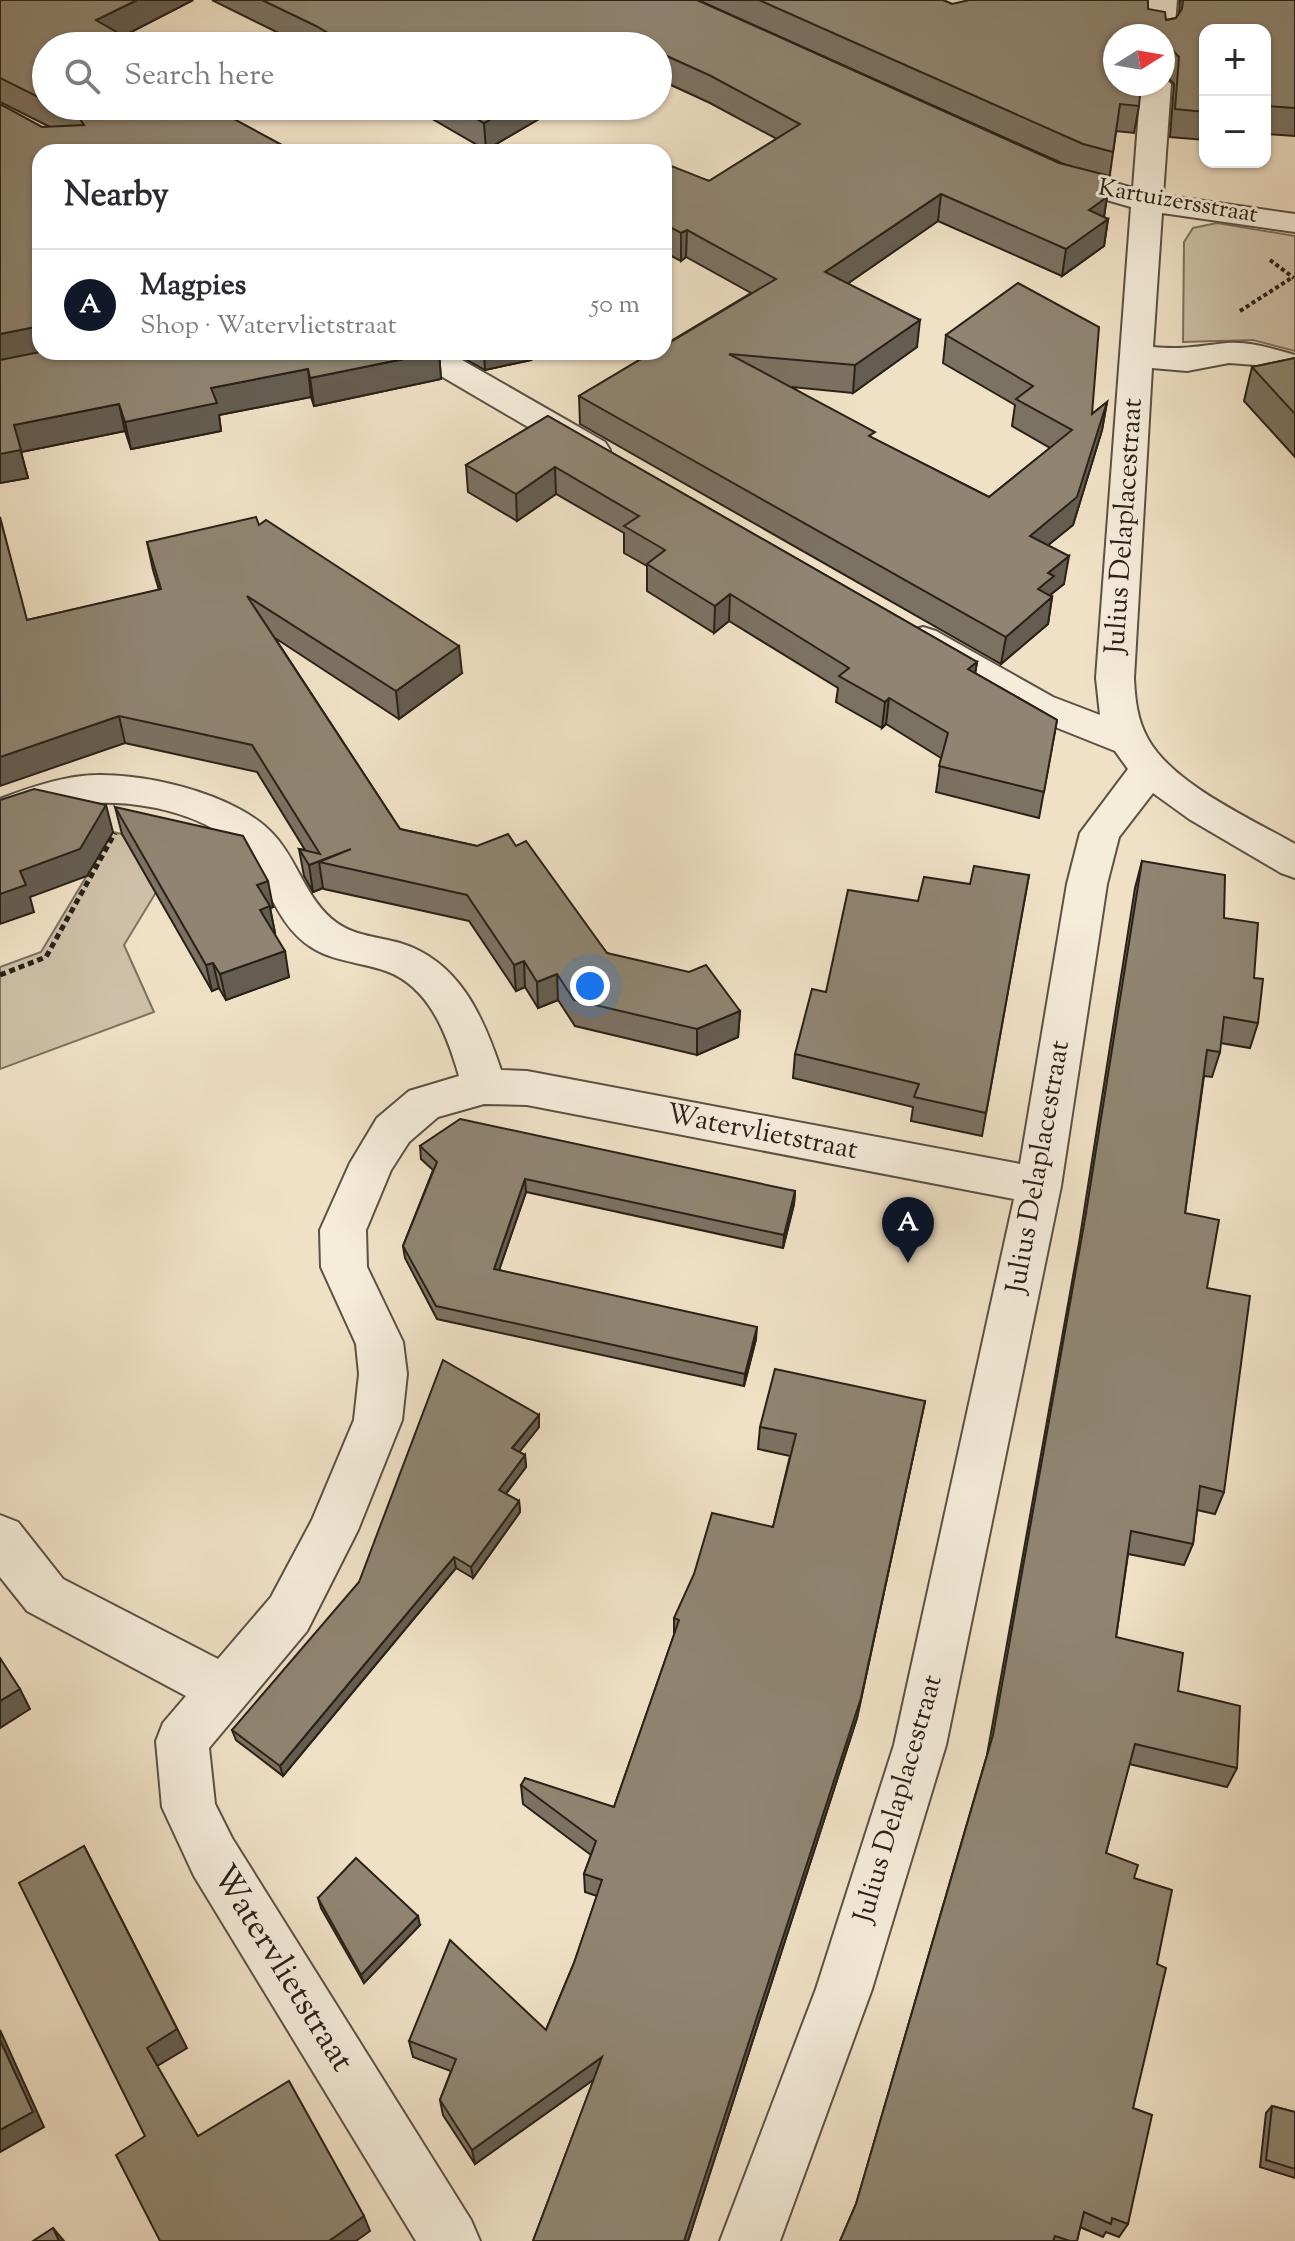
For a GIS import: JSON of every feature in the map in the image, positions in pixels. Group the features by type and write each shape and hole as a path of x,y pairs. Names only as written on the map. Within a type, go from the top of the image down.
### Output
{"street":[{"path":"1161,24 1163,0"},
{"name":"Julius Delaplacestraat","path":"750,2241 844,1989 920,1745 1039,1186 1087,884 1100,833 1139,755 1117,708 1115,678 1155,96"},
{"name":"Kartuizersstraat","path":"1024,162 1067,181 1148,202 1295,223"},
{"path":"1137,356 1187,361 1229,353 1257,355 1295,365"},
{"path":"438,360 629,470"},
{"path":"888,619 1039,706 1139,755 1203,809 1295,863"},
{"path":"0,814 53,794 93,789 196,806 236,824 261,844 306,918 325,936 404,961 439,987 468,1034 484,1087"},
{"name":"Watervlietstraat","path":"450,2241 213,1857 189,1807 182,1741 289,1614 333,1530 378,1420 383,1374 379,1342 361,1310 344,1267 343,1230 372,1163 393,1130 424,1103 484,1087 527,1088 1039,1186"},
{"path":"0,1538 45,1595 223,1689"}],"path":[{"path":"0,975 46,957 136,794"}],"shaded area":[{"path":"1217,223 1295,236 1295,351 1253,340 1183,342 1184,242 1193,228"},
{"path":"113,832 183,848 124,945 154,1012 0,1069 0,967 41,952"}],"building":[{"path":"0,0 137,0 96,20 117,32 32,32 32,94 0,78"},
{"path":"262,0 697,0 1059,163 1110,176 1107,197 1089,210 1108,219 1066,249 941,194 825,272 920,320 855,365 729,354 875,432 869,436 989,497 1072,430 1016,399 1033,386 946,335 1018,283 1099,327 1092,414 1107,402 1077,497 1030,536 1069,556 1048,573 1054,576 1038,589 1052,597 1006,637 579,396 640,360 672,360 672,341 776,279 687,230 681,233 672,228 672,166 709,181 800,124 672,58 672,32 326,32"},
{"path":"759,0 943,0 952,4 969,0 1148,0 1148,9 1165,12 1166,20 1176,18 1183,0 1295,0 1295,108 1271,106 1271,24 1199,24 1199,111 1175,109 1179,57 1175,53 1175,24 1103,24 1103,96 1140,96 1139,106 1120,104 1113,152 1083,144"},
{"path":"0,104 42,127 84,125 81,120 236,120 280,144 32,144 32,328 0,334"},
{"path":"32,354 32,360 399,360 310,378 308,369 211,388 217,403 125,422 119,404 14,425 21,450 0,454 0,360"},
{"path":"1295,358 1295,414 1252,367"},
{"path":"548,416 977,662 968,669 1057,720 1044,792 939,766 948,733 889,698 885,702 839,676 849,668 730,594 715,606 647,564 665,550 624,526 639,516 555,467 516,494 466,465"},
{"path":"0,517 27,620 161,589 147,542 256,517 259,525 266,520 459,646 396,691 247,596 400,829 477,846 508,834 516,846 526,841 607,953 689,972 706,965 740,1011 697,1029 574,1000 557,974 537,982 524,961 514,965 467,895 319,862 351,849 309,865 299,849 320,854 252,745 119,716 0,757"},
{"path":"34,789 106,805 80,849 20,871 26,885 0,894 0,800"},
{"path":"115,807 243,836 268,881 257,885 270,906 260,910 285,951 220,974 213,963 206,965"},
{"path":"1142,861 1225,875 1224,918 1258,923 1254,978 1263,979 1258,1023 1224,1017 1220,1052 1207,1050 1185,1213 1219,1220 1207,1288 1250,1296 1224,1492 1200,1486 1193,1544 1131,1531 1116,1637 1183,1653 1178,1691 1240,1706 1237,1768 1135,1744 1106,1853 1138,1865 1134,1878 1172,1890 1157,1964 1166,1968 1133,2108 1152,2115 1128,2224 1112,2218 1111,2224 1084,2212 1077,2241 1055,2236 1053,2241 840,2241 856,2204 993,1735 1085,1219"},
{"path":"974,866 1029,875 986,1113 914,1097 919,1084 795,1054 812,989 826,992 848,890 918,901 924,877 970,884"},
{"path":"460,1119 795,1191 784,1235 525,1179 494,1269 757,1327 745,1374 436,1306 403,1246 437,1162 420,1146"},
{"path":"443,1360 539,1415 512,1448 525,1455 499,1490 519,1501 471,1567 454,1557 280,1766 232,1730 359,1582"},
{"path":"775,1369 925,1401 861,1698 684,2241 533,2241 602,2057 472,2150 440,2100 456,2059 409,2041 450,1940 546,2030 574,1963 602,1880 584,1874 596,1841 521,1785 525,1778 614,1807 679,1620 674,1618 694,1574 712,1513 773,1527 796,1434 760,1427"},
{"path":"0,1658 20,1689 0,1701"},
{"path":"84,1846 177,2029 147,2048 198,2136 289,2081 364,2216 329,2241 160,2241 116,2155 145,2136 19,1883"},
{"path":"356,1858 418,1916 361,1975 318,1898"},
{"path":"0,2040 33,2112 0,2130"},
{"path":"1272,2106 1295,2112 1295,2169 1266,2160"},
{"path":"53,2228 59,2241 33,2241"}],"place":[{"name":"Magpies","path":"908,1263"}]}
